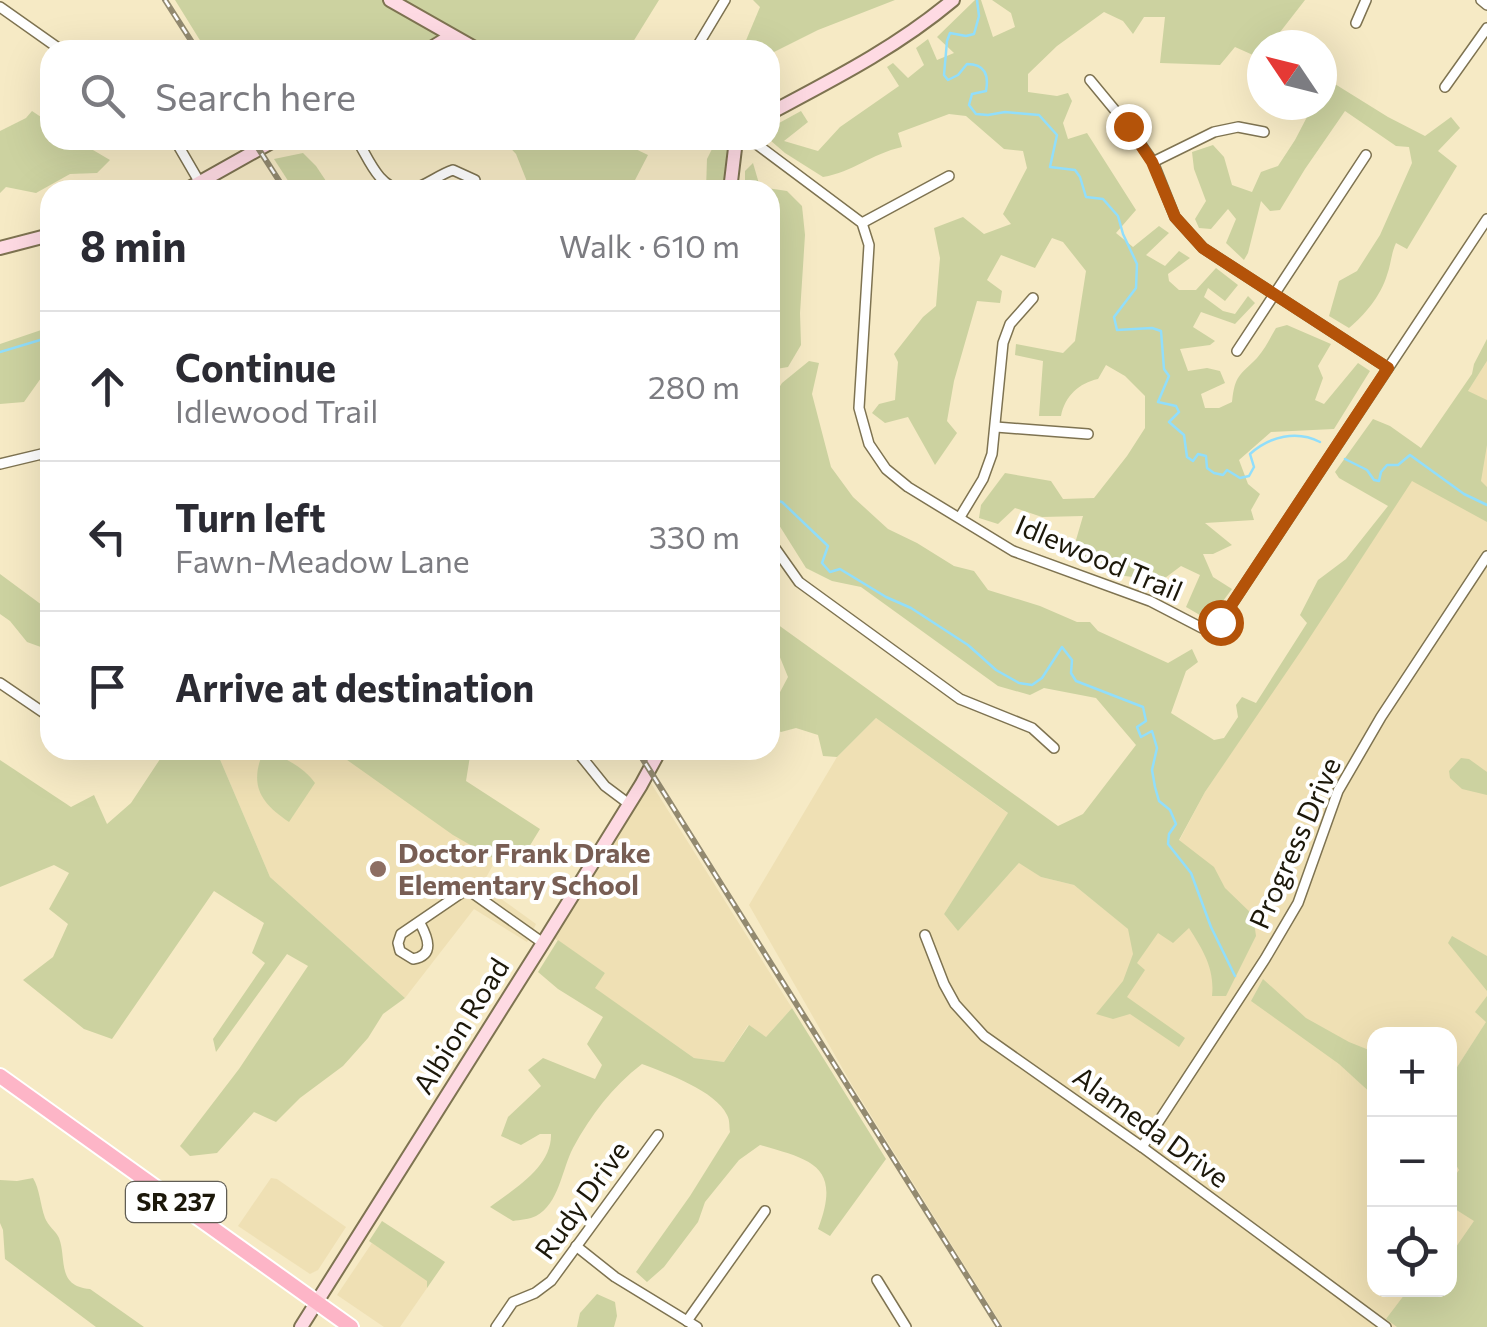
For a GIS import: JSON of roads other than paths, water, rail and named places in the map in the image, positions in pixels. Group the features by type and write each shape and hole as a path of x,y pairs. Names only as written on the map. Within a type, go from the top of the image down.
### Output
{"main road":[{"name":"SR 237","path":"0,1076 351,1327"}],"street":[{"path":"390,0 459,40"},
{"path":"701,40 725,0"},
{"path":"780,108 860,66 953,0"},
{"path":"1356,23 1366,0"},
{"path":"1480,0 1487,6"},
{"path":"0,7 47,40"},
{"path":"1445,87 1487,28"},
{"path":"444,40 451,36"},
{"path":"1090,80 1152,162 1175,217 1203,248 1388,368"},
{"path":"1152,162 1214,132 1238,127 1264,132"},
{"path":"181,150 198,180"},
{"path":"205,180 257,150"},
{"path":"363,150 381,180"},
{"path":"731,180 735,150"},
{"path":"764,150 862,224 950,176"},
{"path":"1237,351 1366,155"},
{"path":"432,180 453,170 475,180"},
{"name":"Idlewood Trail","path":"862,224 870,245 859,408 869,444 886,468 908,487 1014,551 1150,601 1202,628 1218,626 1487,219"},
{"path":"0,248 40,238"},
{"path":"960,517 983,479 992,454 1003,342 1010,324 1032,298"},
{"path":"996,427 1088,434"},
{"path":"0,464 40,455"},
{"path":"780,555 799,582 960,699 1032,728 1054,748"},
{"name":"Progress Drive","path":"1142,1147 1284,927 1298,902 1338,791 1381,717 1487,556"},
{"path":"0,683 40,710"},
{"path":"584,760 605,786 629,804"},
{"name":"Albion Road","path":"301,1327 654,760"},
{"path":"420,923 468,889 543,943"},
{"name":"Alameda Drive","path":"925,935 955,1004 984,1036 1386,1327"},
{"name":"Rudy Drive","path":"496,1327 514,1302 551,1281 658,1135"},
{"path":"687,1321 765,1211"},
{"path":"576,1246 615,1277 697,1327"},
{"path":"877,1280 906,1327"}],"waterway":[{"path":"977,0 979,16 974,34 950,33 944,75 948,80 967,64 982,68 986,91 972,94 969,105 976,114 1039,115 1057,135 1050,167 1075,170 1086,197 1103,199 1118,216 1137,264 1136,288 1114,317 1117,330 1161,331 1164,369 1169,376 1158,402 1176,406 1179,412 1169,422 1184,435 1187,457 1193,461 1198,454 1206,456 1207,468 1214,473 1223,475 1227,470 1240,478 1249,476 1254,467 1250,454 1266,443 1293,436 1320,442"},
{"path":"0,352 40,340"},
{"path":"1345,459 1379,481 1387,465 1398,465 1410,455 1464,494 1487,505"},
{"path":"780,502 828,546 822,563 830,572 840,569 911,608 968,645 996,670 1019,683 1032,685 1042,678 1062,647 1072,660 1071,673 1076,681 1143,707 1146,721 1137,727 1141,737 1152,731 1157,748 1152,770 1155,787 1159,801 1170,810 1176,824 1168,844 1191,873 1235,976"}],"railway":[{"path":"165,0 191,40"},
{"path":"259,150 279,180"},
{"path":"643,760 999,1327"}],"place":[{"name":"Doctor Frank Drake Elementary School","path":"378,869"}]}
